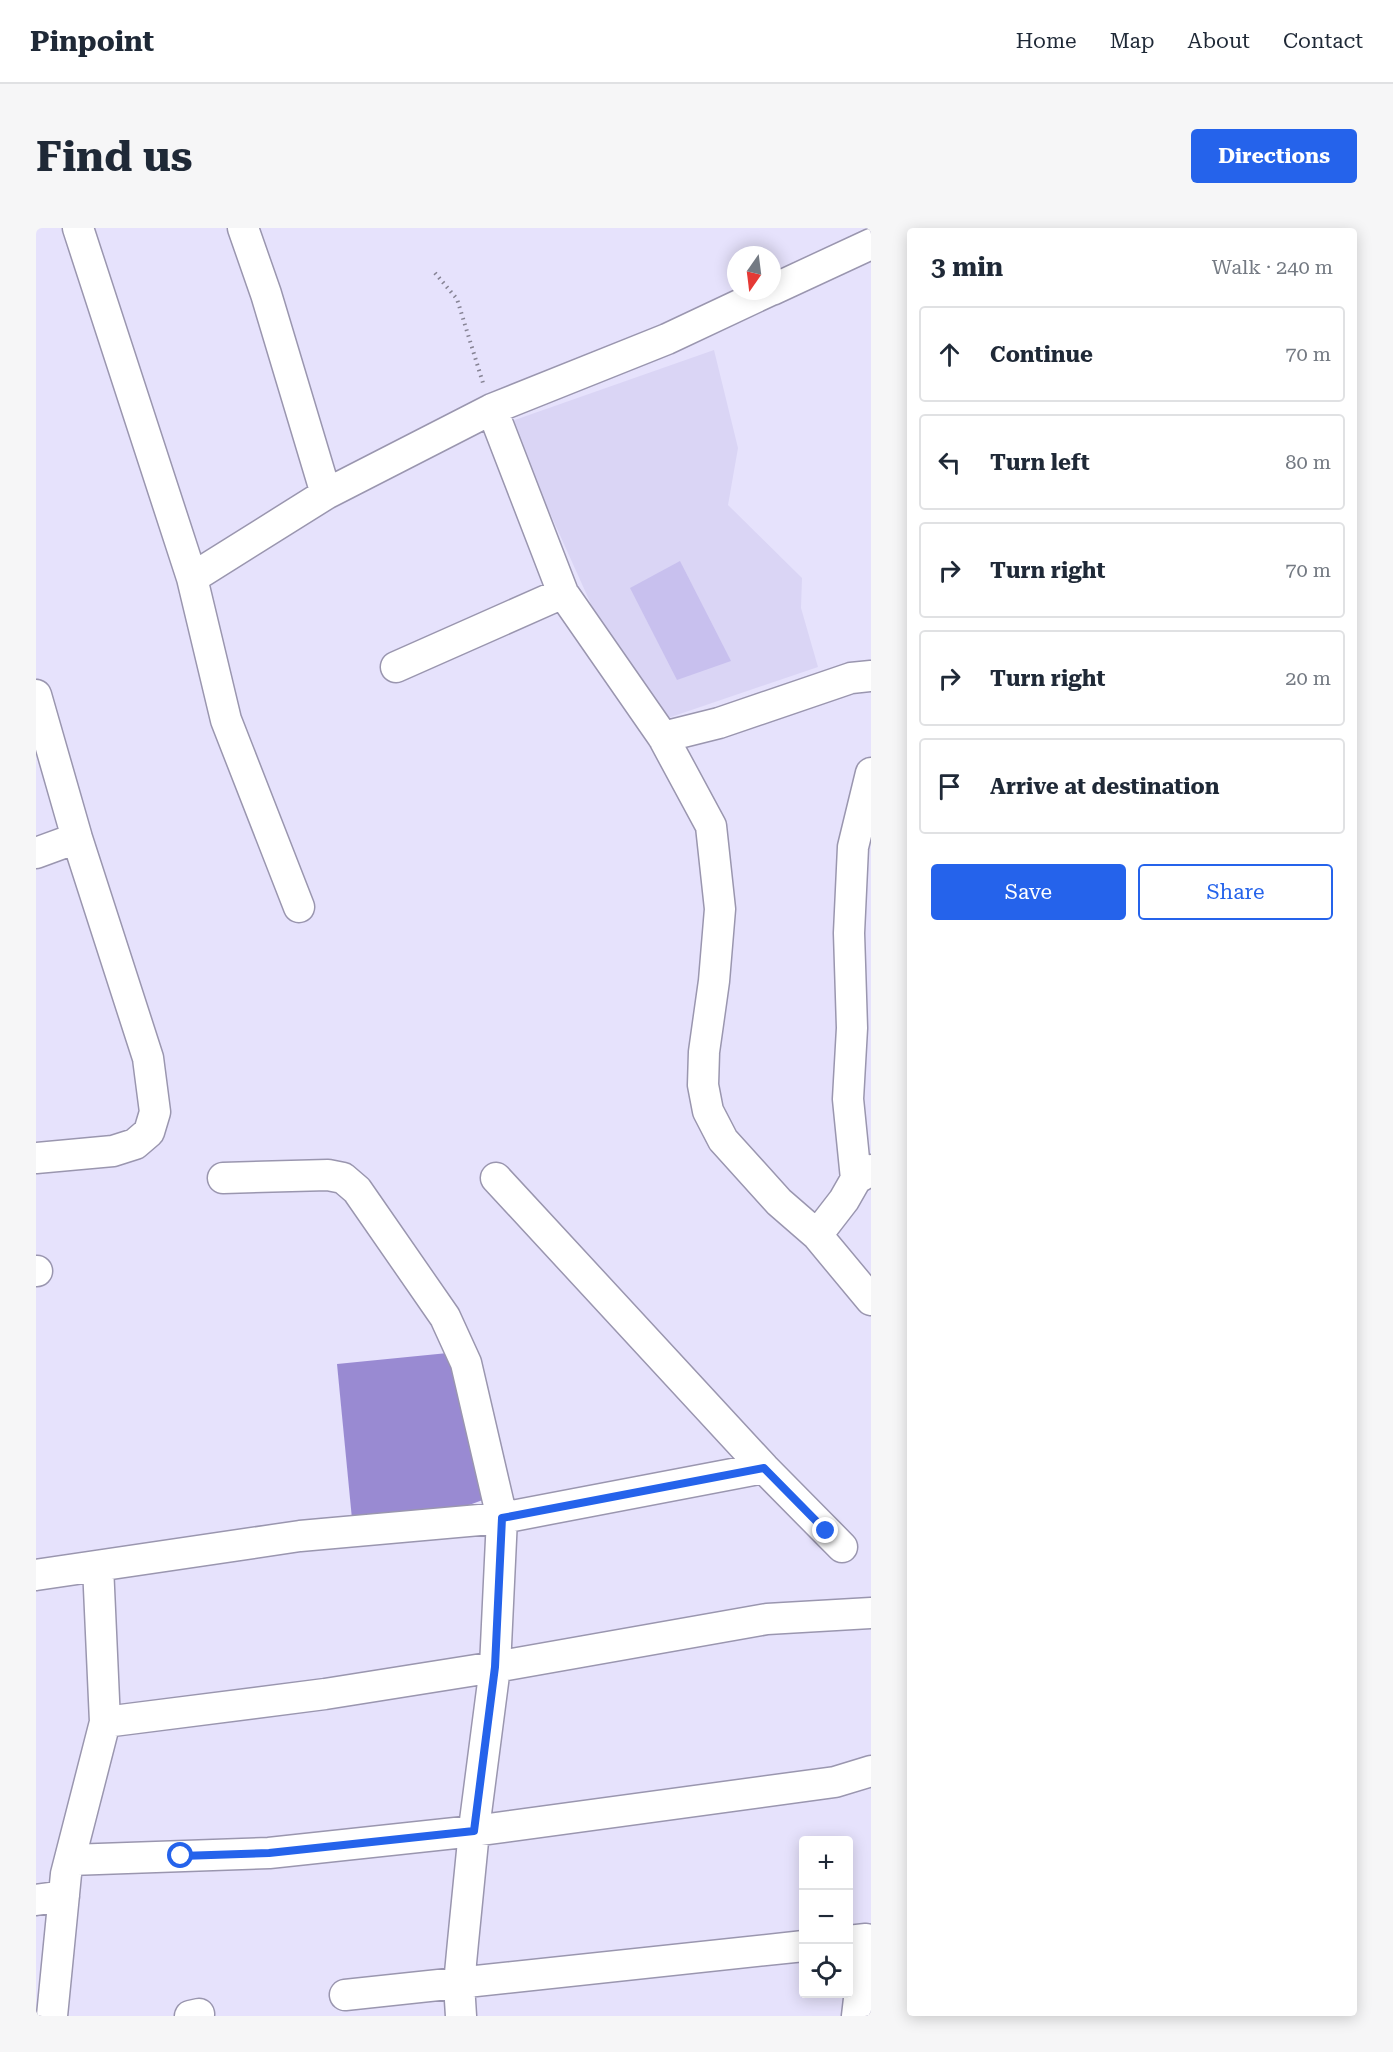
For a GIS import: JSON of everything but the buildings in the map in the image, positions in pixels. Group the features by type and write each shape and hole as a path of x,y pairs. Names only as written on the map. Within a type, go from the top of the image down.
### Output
{"street":[{"path":"78,228 192,578 226,720 298,907"},
{"path":"243,228 266,294 326,494"},
{"path":"781,285 871,244"},
{"path":"192,578 326,494 492,409 667,339 750,300"},
{"path":"492,409 563,593 663,737 711,826 720,909 714,981 704,1052 703,1085 708,1111 723,1140 779,1202 817,1235 871,1300"},
{"path":"396,667 563,593"},
{"path":"663,737 719,723 851,678 871,675"},
{"path":"36,695 77,838 148,1058 155,1112 148,1132 135,1144 113,1150 36,1158"},
{"path":"817,1235 863,1174 848,1099 852,1028 849,933 853,847 871,773"},
{"path":"36,853 77,838"},
{"path":"224,1178 328,1175 343,1178 357,1190 446,1317 466,1363 502,1518 495,1667 474,1831 459,1984 461,2016"},
{"path":"496,1178 764,1468 842,1546"},
{"path":"36,1575 300,1536 502,1518 764,1468"},
{"path":"52,2016 50,1898 66,1874 105,1722 99,1566"},
{"path":"105,1722 325,1694 495,1667 767,1619 871,1613"},
{"path":"70,1860 269,1853 474,1831 824,1784 871,1771"},
{"path":"857,2016 864,1935"},
{"path":"345,1995 799,1946"}],"path":[{"path":"435,273 456,299 492,409"}],"shaded area":[{"path":"714,350 738,448 728,505 802,578 801,608 818,667 665,719 595,613 509,422"},
{"path":"680,561 731,661 677,680 630,588"},
{"path":"468,1351 491,1497 447,1513 352,1519 337,1364"}],"route":[{"path":"181,1856 269,1853 474,1831 495,1667 502,1518 764,1468 826,1531"}]}
